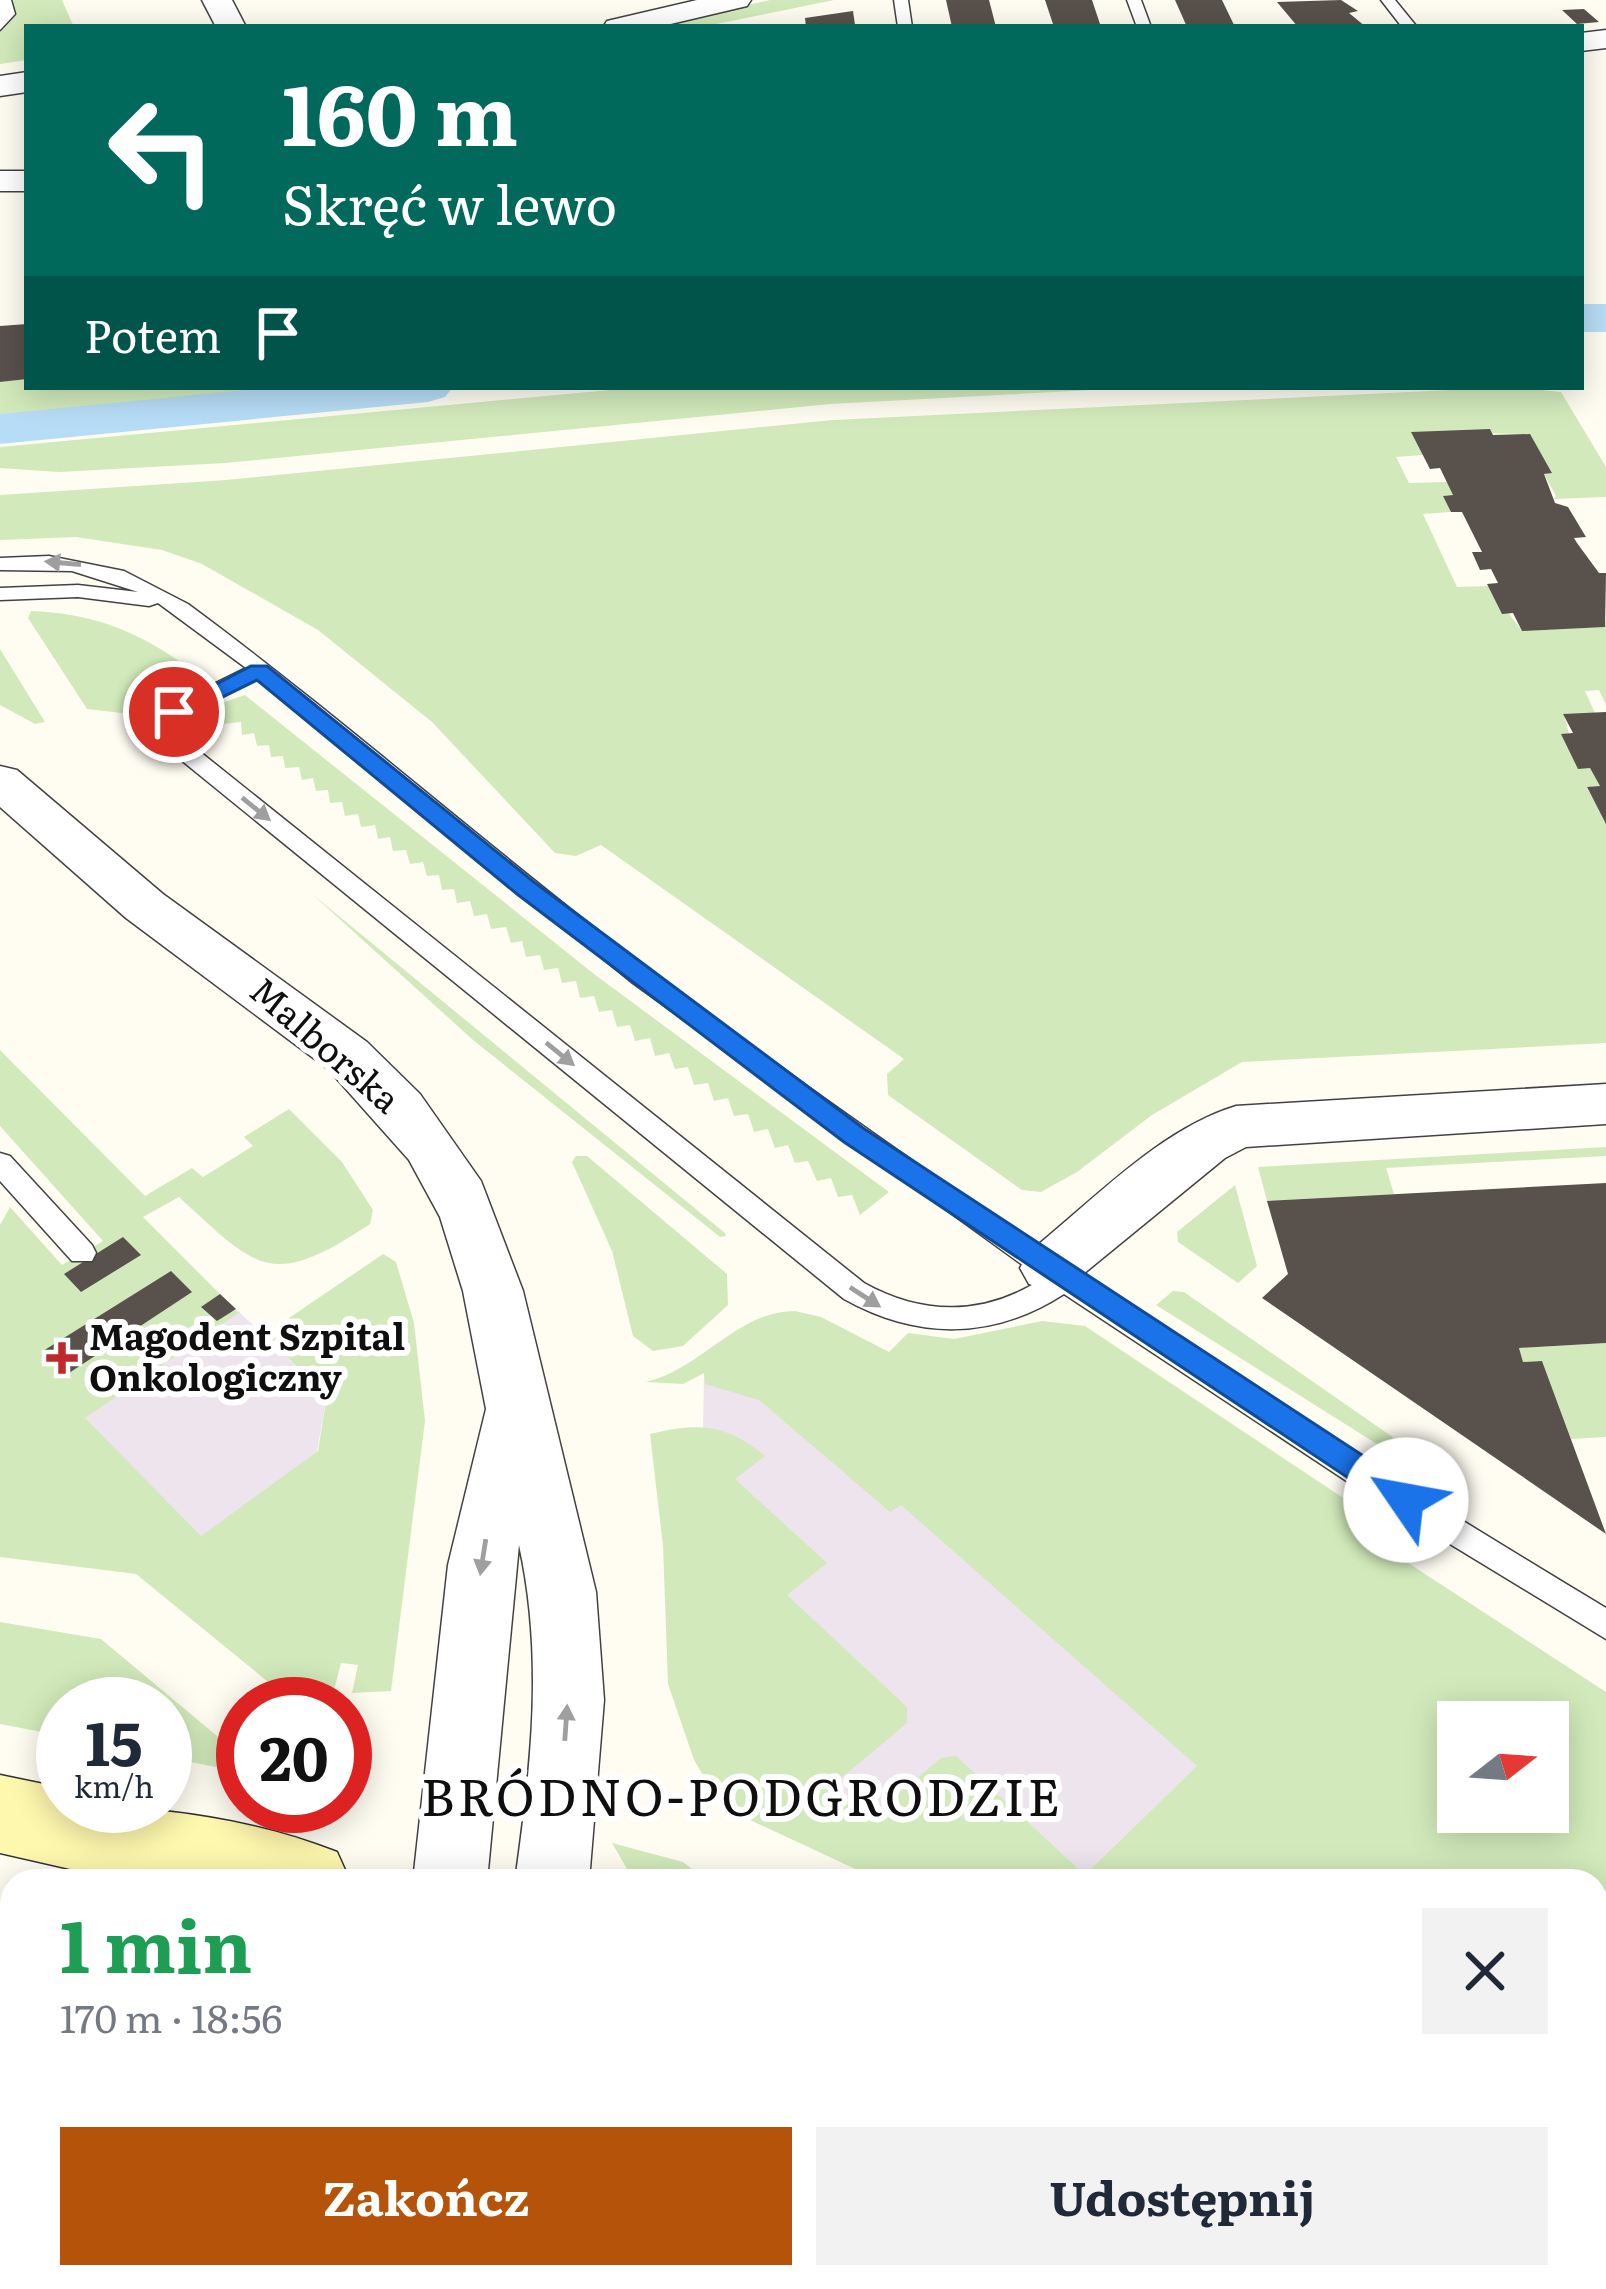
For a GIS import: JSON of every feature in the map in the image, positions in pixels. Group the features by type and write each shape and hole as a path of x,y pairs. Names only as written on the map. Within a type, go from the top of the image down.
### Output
{"street":[{"path":"631,24 736,0"},
{"name":"Malborska","path":"0,781 132,896 267,992 398,1105 442,1162 476,1228 500,1304 516,1402 559,1577 568,1643 553,1869"},
{"path":"1057,1274 1205,1143 1236,1127 1606,1104"},
{"name":"Malborska","path":"450,1869 481,1565 516,1402"},
{"path":"0,1814 252,1869"}],"lane":[{"path":"0,26 8,14 4,0"},
{"path":"1388,0 1408,24"},
{"path":"0,563 51,560 102,569 149,589 197,620 674,1002 854,1135 1057,1274 1606,1625"},
{"path":"0,594 122,595 158,602 197,620"},
{"path":"259,670 171,714 162,733 854,1291 900,1316 958,1321 1012,1309 1057,1274"},
{"path":"0,1163 82,1253"}],"shaded area":[{"path":"220,1294 327,1395 305,1519 215,1586 46,1410"},
{"path":"754,1368 1252,1799 1184,1869 917,1869 699,1667 704,1373"}],"green space":[{"path":"12,0 62,0 73,24 24,24 24,60 0,64 0,32 16,15"},
{"path":"770,0 834,0 717,24 665,24"},
{"path":"24,379 24,390 278,390 0,416 0,382"},
{"path":"610,390 1093,390 830,404 226,463 59,472 0,468 0,447"},
{"path":"1450,390 1561,392 1606,467 1606,497 1553,499 1556,496 1544,474 1552,472 1529,434 1412,432 1423,455 1396,457 1409,483 1447,482 1453,495 1444,496 1451,512 1423,514 1457,587 1488,586 1522,631 1604,627 1606,620 1606,705 1599,690 1585,691 1595,713 1564,715 1578,768 1590,768 1600,786 1587,788 1606,823 1606,1043 1242,1062 1152,1115 1077,1172 1041,1192 1022,1190 888,1095 887,1074 904,1059 601,845 576,856 555,853 432,722 318,630 202,564 162,550 76,537 0,540 0,495 226,480 833,420"},
{"path":"31,611 91,619 127,632 179,661 182,677 122,713 87,709 28,618"},
{"path":"0,649 45,722 35,724 0,705"},
{"path":"245,695 594,974 889,1192 860,1215 852,1195 838,1197 831,1178 817,1181 808,1161 795,1163 788,1145 775,1148 768,1129 754,1132 748,1114 734,1116 728,1098 714,1101 708,1083 694,1085 688,1067 675,1069 669,1053 655,1056 650,1038 635,1041 630,1025 617,1027 612,1010 599,1012 594,996 580,998 576,981 562,983 558,968 544,970 540,955 526,957 522,941 511,943 506,927 491,929 487,914 474,916 470,901 457,903 454,889 442,890 439,875 427,876 423,862 410,864 406,850 393,851 390,837 378,839 375,825 361,827 358,814 345,816 342,802 330,803 328,790 316,791 313,778 302,780 299,767 285,768 283,756 271,757 269,745 257,746 254,733 242,735 241,722 203,726 195,720 201,710"},
{"path":"312,894 726,1236 720,1237 473,1040"},
{"path":"0,1050 145,1196 192,1168 203,1177 253,1146 244,1137 289,1109 342,1162 373,1210 370,1224 310,1258 288,1264 249,1255 179,1197 143,1217 220,1294 202,1307 240,1312 85,1418 201,1536 318,1451 327,1395 264,1335 383,1254 396,1262 414,1323 425,1421 391,1691 372,1692 372,1677 355,1677 358,1665 341,1663 337,1677 262,1677 136,1574 0,1557 0,1225 10,1207 62,1265 103,1241 0,1126"},
{"path":"1606,1147 1606,1156 1386,1168 1394,1194 1267,1201 1258,1167"},
{"path":"576,1156 587,1156 727,1274 728,1305 683,1346 653,1351 633,1336 612,1251 572,1162"},
{"path":"1235,1185 1257,1266 1238,1283 1178,1242 1177,1232"},
{"path":"1173,1291 1184,1292 1440,1470 1434,1480 1156,1305"},
{"path":"795,1311 821,1317 889,1352 908,1333 954,1339 1042,1321 1085,1326 1393,1531 1382,1546 1606,1692 1606,1869 1091,1869 1197,1766 901,1505 890,1512 759,1400 705,1384 704,1373 683,1384 646,1382 685,1365 755,1320"},
{"path":"1606,1343 1606,1437 1571,1439 1542,1361 1523,1362 1519,1348"},
{"path":"711,1428 738,1437 765,1456 735,1479 827,1563 787,1595 907,1707 907,1723 833,1785 869,1818 941,1758 956,1756 1078,1869 855,1869 722,1807 694,1760 668,1684 663,1546 650,1434"},
{"path":"0,1622 101,1639 146,1677 36,1677 36,1731 0,1724"},
{"path":"192,1715 216,1735 216,1767 192,1762"},
{"path":"612,1843 683,1862 692,1869 627,1869"}],"building":[{"path":"946,0 989,0 995,24 951,24"},
{"path":"1045,0 1092,0 1100,24 1053,24"},
{"path":"1175,0 1222,0 1234,24 1186,24"},
{"path":"1341,0 1358,11 1349,13 1362,24 1295,24 1277,2"},
{"path":"1584,9 1599,22 1577,24 1562,10"},
{"path":"853,11 855,24 806,24 805,18"},
{"path":"24,324 24,379 0,382 0,326"},
{"path":"1490,429 1493,435 1530,434 1552,473 1544,474 1555,503 1568,507 1586,537 1574,538 1599,573 1606,573 1605,627 1522,631 1513,613 1502,614 1487,584 1498,583 1491,569 1480,570 1472,552 1482,552 1462,512 1451,512 1443,496 1453,495 1440,468 1430,469 1411,432"},
{"path":"1606,712 1606,824 1587,787 1600,786 1590,768 1578,769 1561,734 1573,733 1563,714"},
{"path":"1606,1183 1606,1343 1519,1348 1523,1362 1542,1361 1606,1534 1262,1298 1288,1274 1267,1201"},
{"path":"123,1237 141,1255 81,1292 64,1274"},
{"path":"171,1271 192,1292 66,1375 43,1351"},
{"path":"220,1294 236,1309 217,1321 201,1307"}],"waterway":[{"path":"1584,318 1606,318"},
{"path":"0,429 397,390"}],"place":[{"name":"Magodent Szpital Onkologiczny","path":"62,1358"}],"district":[{"name":"BRÓDNO-PODGRODZIE","path":"742,1798"}],"route":[{"path":"174,712 259,670 526,888 854,1135 975,1220 1406,1500"}]}
